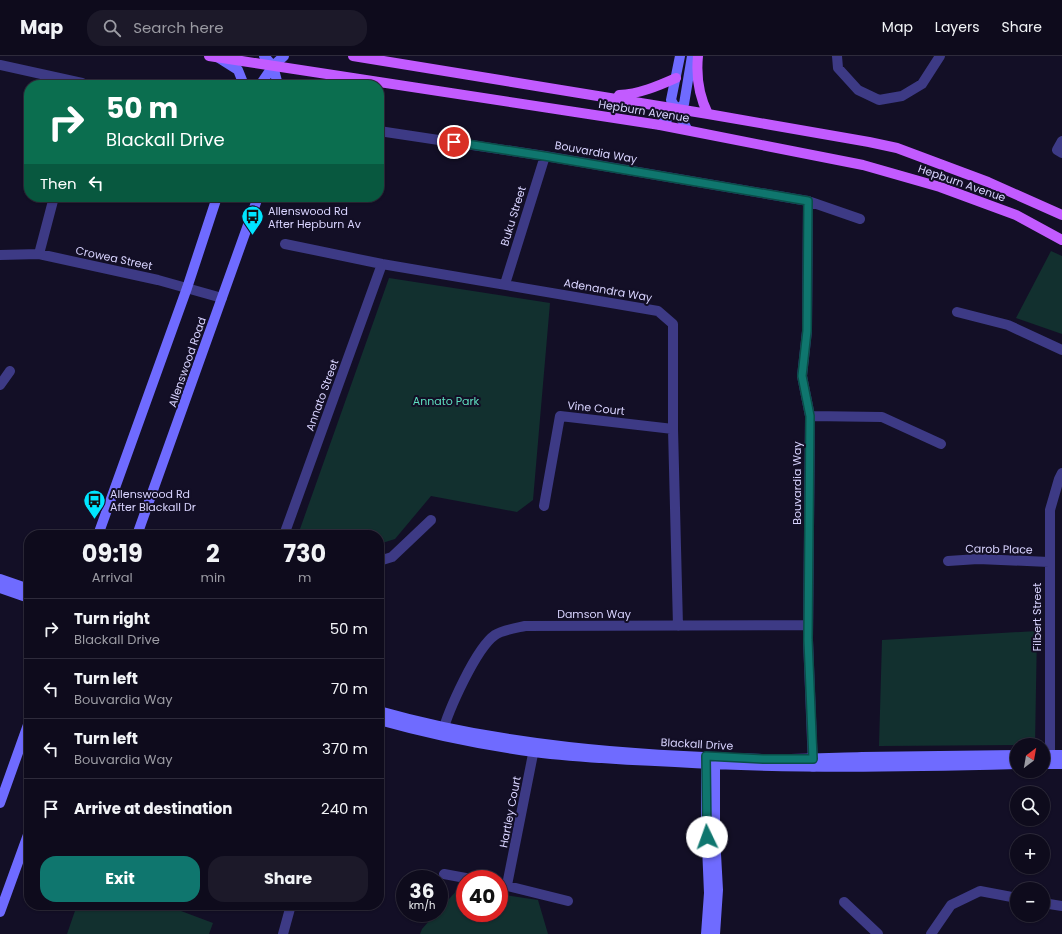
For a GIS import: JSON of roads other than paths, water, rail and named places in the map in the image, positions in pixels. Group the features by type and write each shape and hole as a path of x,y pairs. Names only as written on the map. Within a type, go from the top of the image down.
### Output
{"main road":[{"name":"Hepburn Avenue","path":"352,56 708,114 897,148 988,182 1062,215"},
{"path":"698,56 698,83 702,102 708,114"},
{"name":"Hepburn Avenue","path":"214,57 363,80"},
{"path":"343,80 350,78"},
{"path":"603,97 630,95 676,78"},
{"name":"Hepburn Avenue","path":"384,83 687,129 894,173 940,187 1016,215 1062,240"}],"street":[{"path":"264,56 272,66 276,80"},
{"path":"263,80 272,66 284,56"},
{"path":"680,56 671,100 687,129"},
{"path":"660,125 684,104 692,56"},
{"path":"837,56 838,68 858,90 879,100 902,96 922,84 940,56"},
{"path":"214,57 238,70 242,80"},
{"path":"0,64 69,80"},
{"name":"Bouvardia Way","path":"384,132 544,156 808,201 860,219"},
{"path":"1062,142 1057,150 1062,153"},
{"name":"Buku Street","path":"504,284 544,156"},
{"name":"Bouvardia Way","path":"808,201 807,331 802,376 810,416 808,625 813,763"},
{"path":"39,254 53,202"},
{"path":"100,530 215,202"},
{"name":"Allenswood Road","path":"139,530 256,202"},
{"name":"Adenandra Way","path":"285,244 382,264 658,311 673,324 673,429 678,626"},
{"name":"Crowea Street","path":"0,255 39,254 186,288 222,298"},
{"name":"Annato Street","path":"286,530 382,264"},
{"path":"957,312 1008,325 1062,350"},
{"path":"0,385 10,371"},
{"name":"Vine Court","path":"544,506 560,416 673,429"},
{"path":"810,416 882,417 942,444"},
{"name":"Filbert Street","path":"1047,738 1050,510 1059,479 1062,474"},
{"path":"384,559 392,557 431,520"},
{"name":"Carob Place","path":"948,561 978,559 1049,562"},
{"path":"0,579 24,587"},
{"path":"0,588 24,596"},
{"name":"Damson Way","path":"443,731 467,675 481,652 495,635 525,626 808,625"},
{"name":"Blackall Drive","path":"384,713 443,731"},
{"name":"Blackall Drive","path":"384,721 535,748 608,759 813,763 1010,764"},
{"path":"0,803 24,736"},
{"name":"Hartley Court","path":"507,870 535,748"},
{"name":"Blackall Drive","path":"813,763 1010,755"},
{"path":"1050,758 1062,755"},
{"path":"1050,760 1062,764"},
{"path":"706,934 709,893 706,823 711,761"},
{"path":"711,761 718,890 715,934"},
{"path":"0,912 24,846"},
{"name":"Hartley Court","path":"508,886 568,901"},
{"path":"931,934 951,905 980,891 1010,897"},
{"path":"844,902 878,934"},
{"path":"1050,904 1062,906"},
{"path":"283,934 290,910"}],"place":[{"name":"Allenswood Rd After Hepburn Av","path":"253,236"},
{"name":"Allenswood Rd After Blackall Dr","path":"94,520"}],"park label":[{"name":"Annato Park","path":"446,401"}]}
